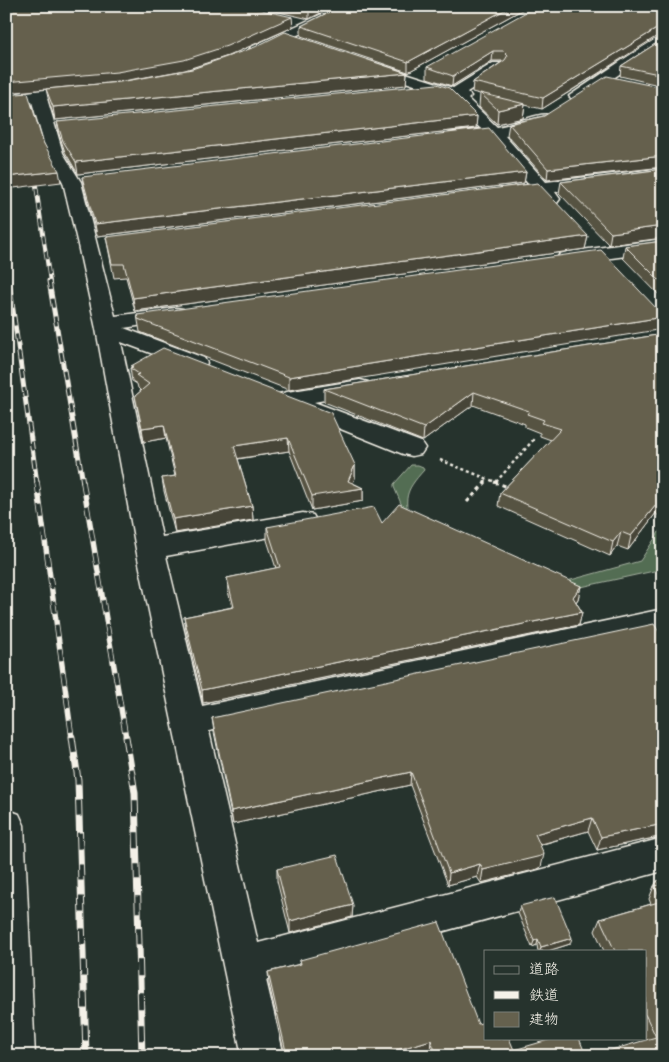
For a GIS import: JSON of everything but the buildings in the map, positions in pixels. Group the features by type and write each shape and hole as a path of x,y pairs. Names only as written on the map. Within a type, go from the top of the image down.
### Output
{"street":[{"path":"240,58 350,6"},
{"path":"286,20 309,25"},
{"path":"284,37 302,43"},
{"path":"444,138 493,132 536,122 663,39"},
{"path":"356,61 481,101"},
{"path":"400,92 446,91 498,66"},
{"path":"410,79 426,70"},
{"path":"603,79 620,83"},
{"path":"6,99 103,89"},
{"path":"446,91 493,132 562,210"},
{"path":"38,96 58,127 55,153 81,181 97,244 106,326 150,549 263,1056"},
{"path":"527,112 553,112"},
{"path":"492,194 663,173"},
{"path":"544,261 663,245"},
{"path":"106,326 193,311"},
{"path":"106,326 215,371"},
{"path":"384,383 278,396 412,448"},
{"path":"150,549 324,518"},
{"path":"190,722 663,620"},
{"path":"6,824 14,1056"},
{"path":"244,966 663,854"}],"path":[{"path":"496,482 535,438"},
{"path":"436,458 511,488"},
{"path":"467,502 488,479"}],"green space":[{"path":"411,465 418,465 423,467 424,470 409,490 407,496 407,509 411,527 394,484"},
{"path":"663,526 663,569 531,598 527,592 640,561"}],"railway":[{"path":"34,172 50,282"},
{"path":"6,260 9,282"},
{"path":"9,281 37,483"},
{"path":"49,281 83,483"},
{"path":"37,482 72,738"},
{"path":"83,482 126,738"},
{"path":"72,737 78,780 86,1056"},
{"path":"126,737 135,793 142,1056"}]}
